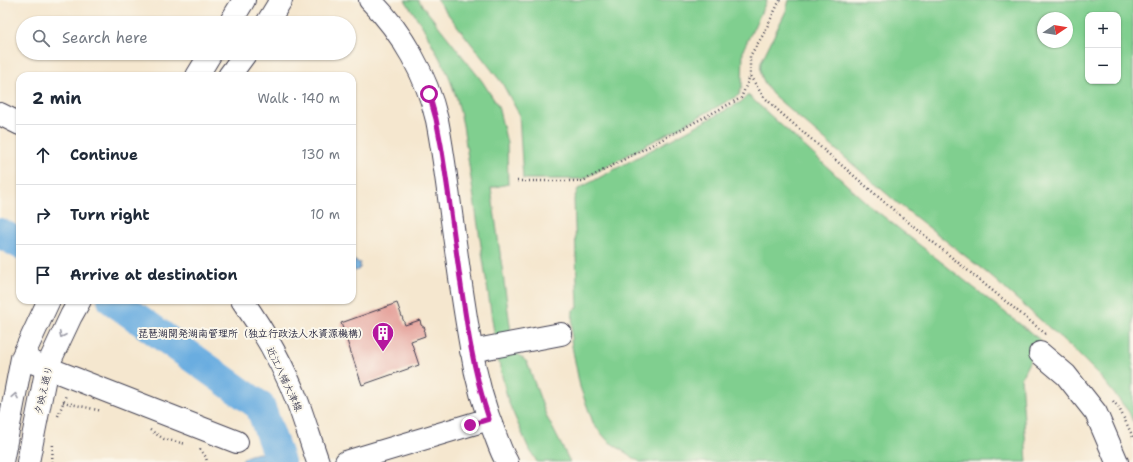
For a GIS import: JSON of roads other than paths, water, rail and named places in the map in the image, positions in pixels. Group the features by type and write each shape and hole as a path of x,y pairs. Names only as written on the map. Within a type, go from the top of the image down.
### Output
{"street":[{"path":"234,16 244,0"},
{"path":"271,16 281,0"},
{"path":"370,0 396,30 420,72 429,94 441,145 465,313 479,390 507,462"},
{"path":"199,72 207,60"},
{"path":"232,72 241,60"},
{"path":"0,114 16,122"},
{"path":"2,462 22,358 47,304"},
{"name":"夕映え通り","path":"28,462 47,367 70,316 78,304"},
{"name":"近江八幡大津線","path":"245,304 279,362 298,402 318,462"},
{"path":"471,351 561,334"},
{"path":"1045,345 1096,413 1117,462"},
{"path":"22,358 237,442"},
{"path":"346,462 489,419"}],"water":[{"path":"356,261 360,263 360,268 356,271"},
{"path":"260,453 265,457 262,462 241,462 247,456"}],"waterway":[{"path":"0,233 16,242"},
{"path":"118,304 260,406 280,462"}],"place":[{"name":"琵琶湖開発湖南管理所（独立行政法人水資源機構）","path":"383,352"}]}
